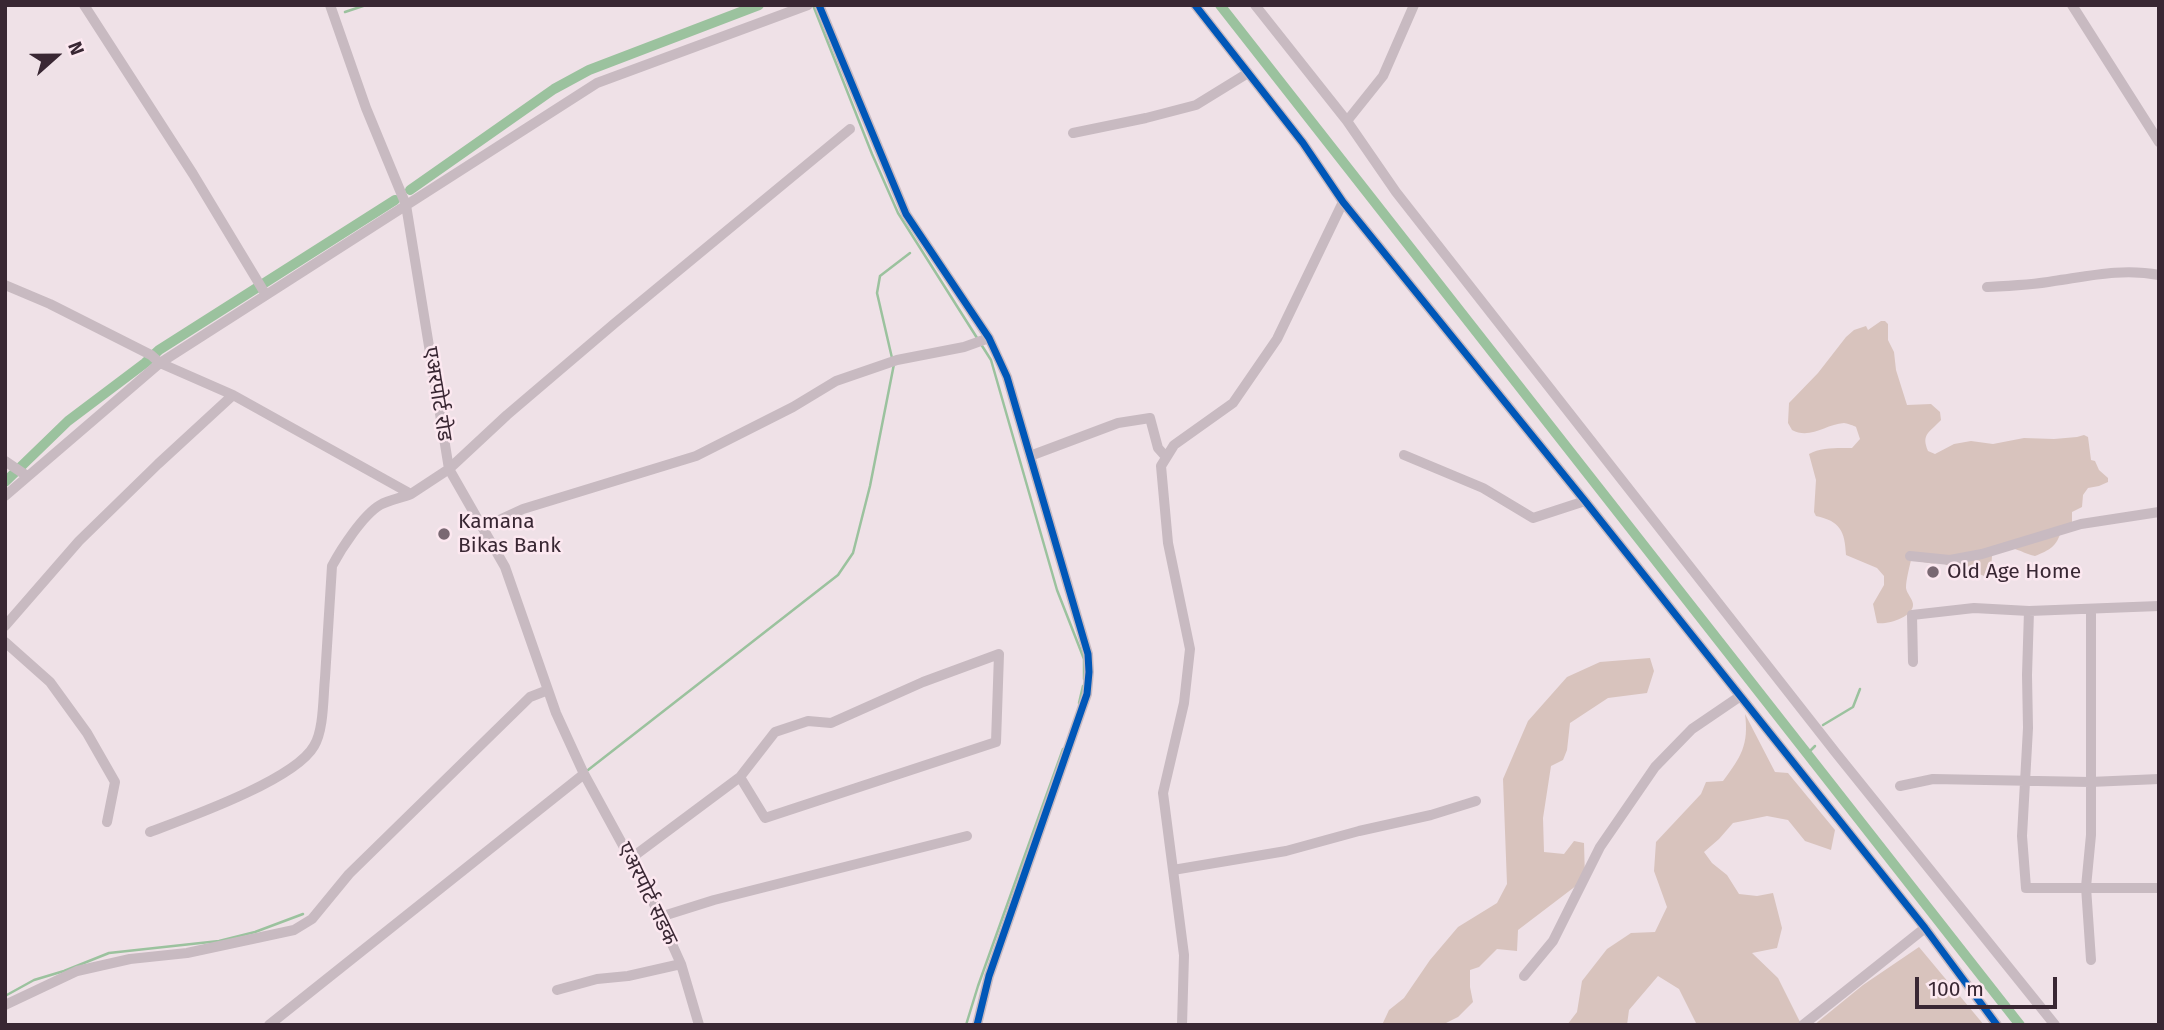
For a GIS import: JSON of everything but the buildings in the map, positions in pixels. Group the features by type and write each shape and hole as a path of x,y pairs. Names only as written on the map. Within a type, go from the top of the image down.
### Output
{"street":[{"path":"84,5 193,174 263,289"},
{"name":"एअरपोर्ट रोड","path":"330,5 366,108 406,205 449,469 505,567 556,713 583,772"},
{"path":"819,5 906,214 989,338 1007,377 1087,654 1087,694 989,976 977,1025"},
{"path":"1195,5 1303,143 1343,202 1925,928 1997,1025"},
{"path":"1255,5 1347,121 1405,203 1836,752 2056,1025"},
{"path":"1347,121 1383,76 1414,5"},
{"path":"2072,5 2159,142"},
{"path":"5,496 25,475 156,359 263,289 406,205 597,83 806,6"},
{"path":"1073,133 1196,105 1248,73"},
{"path":"150,832 212,809 271,780 302,760 315,746 322,720 332,566 337,555 367,515 379,505 411,494 449,469 586,348 850,129"},
{"path":"1182,1025 1184,955 1163,793 1184,703 1190,649 1168,543 1161,466 1174,445 1233,403 1278,339 1343,202"},
{"path":"1987,288 2050,282 2118,271 2159,275"},
{"path":"5,285 50,304 233,395 411,494"},
{"path":"484,527 523,509 696,456 793,407 836,381 897,360 964,347 989,338"},
{"path":"5,626 79,541 233,395"},
{"path":"1030,456 1118,423 1150,418 1158,448 1166,457"},
{"path":"1404,454 1483,488 1534,518 1585,501"},
{"path":"7,462 25,475"},
{"path":"1910,556 1950,560 1982,554 2081,524 2159,512"},
{"path":"1913,662 1912,615 1974,608 2029,611 2159,606"},
{"path":"2091,609 2091,835 2086,887 2091,960"},
{"path":"2029,611 2026,782 2022,836 2025,888 2159,887"},
{"path":"5,642 51,682 87,733 115,782 107,822"},
{"path":"630,859 740,777 775,732 808,721 831,723 923,682 999,654 996,742 765,818 740,777"},
{"path":"5,1005 78,971 130,959 187,953 294,930 312,919 349,874 530,697 548,690"},
{"path":"1524,976 1553,940 1600,847 1655,767 1692,729 1740,697"},
{"path":"269,1025 583,772"},
{"name":"एअरपोर्ट सडक","path":"583,772 649,893 681,964 699,1025"},
{"path":"1900,786 1933,779 2090,782 2159,779"},
{"path":"1173,870 1286,851 1476,801"},
{"path":"660,917 714,900 967,836"},
{"path":"1803,1025 1925,928"},
{"path":"557,990 597,979 628,976 681,964"}],"shaded area":[{"path":"1881,321 1888,324 1888,340 1894,352 1896,370 1907,405 1931,404 1940,412 1941,420 1926,437 1928,451 1935,454 1954,444 1971,441 1993,444 2024,438 2054,439 2084,435 2088,437 2091,460 2095,461 2099,470 2108,478 2108,482 2088,488 2083,495 2082,507 2072,512 2072,528 2061,531 2055,544 2035,556 2014,548 1998,551 1992,556 1991,570 1984,576 1962,573 1933,558 1931,561 1935,564 1911,560 1906,588 1913,604 1912,609 1899,619 1877,623 1873,604 1884,585 1884,576 1877,568 1846,555 1840,528 1831,521 1816,516 1814,512 1816,480 1809,454 1824,449 1852,448 1860,439 1856,427 1844,423 1799,433 1792,430 1788,423 1789,403 1818,373 1846,337 1854,330 1866,326 1868,330"},
{"path":"1650,658 1654,671 1647,693 1608,698 1570,723 1563,760 1551,766 1543,818 1544,852 1564,854 1574,841 1584,843 1585,879 1518,930 1517,951 1497,949 1479,967 1470,970 1473,1002 1458,1017 1442,1025 1382,1025 1389,1010 1404,998 1430,960 1458,927 1497,903 1507,884 1503,779 1528,721 1567,677 1600,662"},
{"path":"1745,714 1775,772 1788,773 1835,830 1831,850 1805,841 1788,820 1767,816 1733,823 1704,852 1712,863 1727,875 1739,894 1757,896 1773,893 1782,928 1777,948 1752,953 1778,978 1801,1024 1697,1025 1679,989 1658,976 1629,1010 1627,1025 1567,1025 1577,1012 1582,981 1607,949 1631,933 1655,932 1667,907 1654,871 1656,842 1701,794 1706,782 1723,781 1729,773 1745,742"},
{"path":"1919,947 1984,1025 1814,1025 1863,985"}],"waterway":[{"path":"345,12 366,5"},
{"path":"410,190 554,89 589,70 759,5"},
{"path":"813,5 898,213 991,360 1057,590 1084,659 1084,679"},
{"path":"1220,5 2020,1025"},
{"path":"5,482 68,421 159,350 395,200"},
{"path":"892,358 877,293 880,276 910,253"},
{"path":"588,770 838,575 853,553 870,486 894,364"},
{"path":"1079,703 1083,686"},
{"path":"1823,725 1853,707 1860,689"},
{"path":"1807,754 1815,746"},
{"path":"966,1025 1063,749"},
{"path":"5,996 34,980 109,953 219,941 255,932 303,914"}],"cycle path":[{"path":"819,5 906,214 989,338 1007,377 1088,654 1087,694 989,976 977,1025"},
{"path":"1195,5 1303,143 1343,202 1925,928 1997,1025"}],"place":[{"name":"Kamana Bikas Bank","path":"444,534"},
{"name":"Old Age Home","path":"1933,572"}]}
